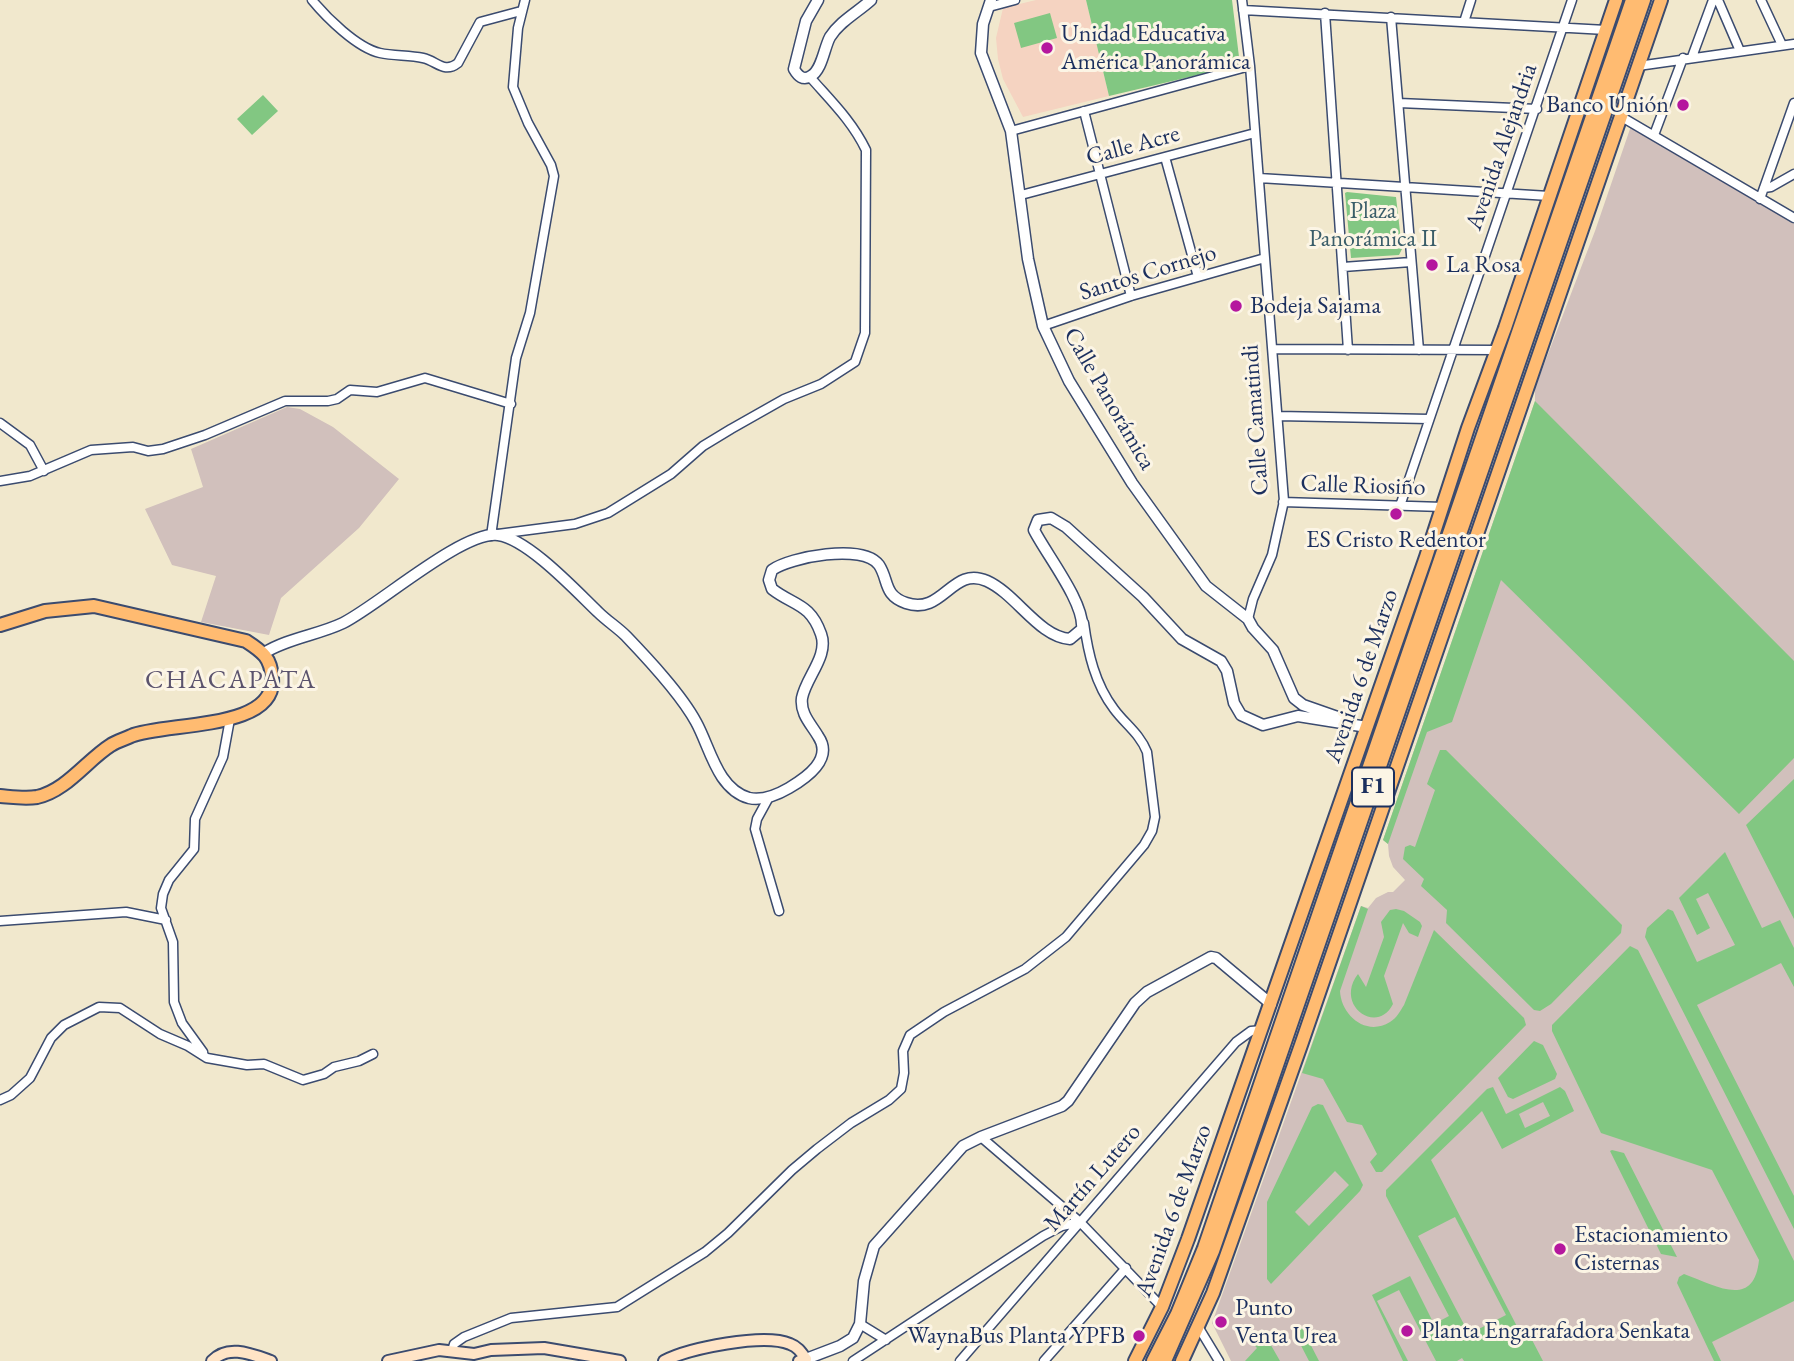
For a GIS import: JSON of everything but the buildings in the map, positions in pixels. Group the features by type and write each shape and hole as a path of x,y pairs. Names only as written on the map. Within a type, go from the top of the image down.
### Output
{"main road":[{"name":"Avenida 6 de Marzo","path":"1135,1361 1162,1307 1262,1030 1616,0"},
{"name":"Avenida 6 de Marzo","path":"1153,1361 1172,1325 1204,1248 1632,0"},
{"name":"Avenida 6 de Marzo","path":"1165,1361 1213,1251 1644,0"},
{"path":"1182,1361 1199,1328 1301,1045 1661,0"},
{"path":"0,625 45,611 94,606 236,637 264,653 271,664 273,684 258,709 230,719 134,734 112,744 58,787 39,797 0,796"},
{"path":"664,1361 693,1350 773,1340 798,1348 802,1360"},
{"path":"388,1361 439,1350 474,1354 491,1350 544,1348 620,1361"},
{"path":"212,1361 220,1353 232,1351 271,1361"}],"street":[{"path":"312,0 330,21 371,50 381,54 426,58 445,68 458,63 480,22 521,11"},
{"path":"494,535 516,358 530,313 554,176 513,87 521,11 525,0"},
{"path":"818,0 806,22 794,69 797,75 803,78 810,77 816,71 831,35 871,0"},
{"path":"990,4 1016,0"},
{"name":"Calle Camatindi","path":"1242,0 1250,66 1283,502 1272,555 1252,599 1248,619"},
{"path":"1464,22 1471,0"},
{"name":"Avenida Alejandria","path":"1400,506 1573,0"},
{"path":"1716,0 1740,51"},
{"path":"1654,135 1687,57 1716,0"},
{"path":"1761,0 1782,45"},
{"name":"Calle Panorámica","path":"990,4 983,24 981,53 1010,131 1028,259 1043,326 1069,381 1132,483 1206,586 1248,619"},
{"path":"1243,10 1606,30"},
{"path":"1325,13 1348,350"},
{"path":"1391,17 1419,350"},
{"path":"1638,66 1794,44"},
{"path":"1010,131 1250,66"},
{"path":"264,653 341,624 447,553 483,538 509,531 575,524 608,513 671,474 703,446 784,399 821,384 855,362 865,333 866,150 857,131 843,112 810,77"},
{"path":"1399,103 1537,109"},
{"path":"1760,199 1794,103"},
{"path":"1084,111 1131,296"},
{"path":"1620,116 1794,218"},
{"name":"Calle Acre","path":"1021,195 1255,134"},
{"path":"1165,157 1198,277"},
{"path":"1764,188 1772,187 1794,174"},
{"path":"1259,178 1549,196"},
{"name":"Santos Cornejo","path":"1043,326 1131,296 1265,258"},
{"path":"1343,267 1411,262"},
{"path":"1273,349 1497,350"},
{"path":"0,481 30,477 91,450 134,447 148,450 185,443 285,401 327,401 337,399 350,390 377,392 425,378 511,404"},
{"path":"1278,416 1429,419"},
{"path":"0,423 30,445 44,471"},
{"name":"Calle Riosiño","path":"1283,502 1443,507"},
{"path":"452,1352 454,1344 464,1337 511,1318 617,1307 705,1252 729,1233 792,1170 851,1123 889,1100 901,1089 904,1073 903,1051 910,1035 944,1012 1033,963 1066,937 1149,838 1155,817 1144,743 1114,710 1103,691 1087,652 1083,621 1069,590 1034,530 1038,520 1051,518 1066,527 1143,597 1182,639 1222,661 1234,703 1241,715 1252,722 1263,726 1298,716 1367,727"},
{"path":"494,535 528,548 625,635 678,695 696,721 718,771 736,792 750,798 769,797 810,776 819,764 822,749 820,738 803,713 802,702 806,684 822,650 822,637 806,608 772,589 769,580 772,570 781,563 815,554 871,558 879,566 886,586 894,597 906,603 924,606 935,602 953,585 976,578 988,582 1011,598 1053,635 1070,639 1082,629 1083,621"},
{"path":"1248,619 1273,650 1294,698 1303,705 1367,727"},
{"path":"207,1058 182,1023 174,1002 173,943 161,908 169,880 194,849 195,819 223,757 230,719"},
{"path":"769,797 757,819 755,830 779,911"},
{"path":"0,921 126,912 166,920"},
{"path":"802,1360 840,1346 853,1338 860,1324 864,1281 874,1246 926,1185 964,1146 1062,1106 1068,1101 1135,1003 1147,992 1211,957 1216,958 1271,1004"},
{"path":"0,1100 11,1095 30,1078 51,1038 64,1025 99,1007 120,1008 160,1034 207,1058 247,1065 264,1064 303,1080 373,1054"},
{"name":"Martín Lutero","path":"960,1361 1236,1042 1251,1031 1262,1030"},
{"path":"981,1137 1080,1222 1162,1307"},
{"path":"853,1361 1043,1236 1062,1226 1080,1222"},
{"path":"1044,1361 1126,1268"},
{"path":"860,1324 886,1340"},
{"path":"1199,1328 1219,1361"}],"shaded area":[{"name":"Unidad Educativa América Panorámica","path":"1036,0 1086,0 1109,96 1023,117 1003,79 996,38 1003,8"},
{"path":"1631,126 1794,224 1794,1361 1231,1361 1212,1323 1361,906 1368,908 1376,898 1393,892 1405,880 1393,867 1388,844 1383,840 1535,401 1535,388 1595,231"},
{"path":"287,407 300,409 333,427 399,479 359,528 281,598 269,635 201,622 216,576 172,565 145,509 203,487 191,449"}],"green space":[{"path":"1086,0 1232,0 1240,65 1109,96"},
{"path":"1050,13 1057,38 1021,48 1014,23"},
{"path":"263,95 278,111 252,135 237,119"},
{"name":"Plaza Panorámica II","path":"1347,192 1396,197 1402,249 1399,255 1351,258"},
{"path":"1535,401 1794,661 1794,758 1739,814 1501,580 1452,722 1427,732 1388,844 1383,840"},
{"path":"1440,750 1446,750 1622,925 1621,933 1551,1004 1540,1011 1534,1010 1446,923 1447,910 1421,886 1424,879 1403,859 1405,847 1415,847 1435,790 1427,784"},
{"path":"1794,779 1794,919 1746,825"},
{"path":"1725,852 1762,928 1780,920 1794,948 1794,987 1781,963 1697,1005 1794,1196 1794,1229 1645,937 1647,928 1668,909 1673,911 1697,962 1735,945 1708,893 1696,899 1710,928 1697,935 1679,898"},
{"path":"1361,906 1368,909 1340,991 1345,1008 1356,1021 1372,1027 1381,1026 1396,1016 1404,1005 1434,930 1524,1018 1526,1025 1382,1172 1376,1172 1370,1162 1377,1154 1362,1125 1347,1122 1323,1079 1302,1073"},
{"path":"1390,910 1404,911 1422,926 1418,937 1409,933 1403,923 1384,976 1393,1004 1386,1013 1369,1017 1354,1006 1352,986 1358,974 1366,987 1384,937 1381,922"},
{"path":"1630,946 1638,950 1794,1261 1794,1301 1712,1342 1721,1361 1714,1361 1677,1283 1679,1277 1684,1274 1720,1288 1741,1289 1750,1285 1756,1275 1759,1260 1712,1170 1601,1133 1552,1031 1552,1025"},
{"path":"1534,1041 1543,1045 1557,1074 1555,1079 1513,1099 1508,1097 1498,1078"},
{"path":"1493,1087 1506,1114 1560,1087 1565,1091 1574,1111 1502,1149 1482,1111 1431,1160 1524,1340 1531,1338 1543,1361 1464,1361 1462,1358 1457,1361 1436,1361 1399,1290 1377,1301 1408,1361 1403,1361 1372,1295 1410,1276 1434,1324 1449,1316 1386,1196 1386,1190 1487,1089","holes":["1543,1102 1550,1116 1525,1128 1519,1114","1455,1217 1506,1315 1469,1334 1418,1236"]},
{"path":"1323,1105 1363,1185 1271,1284 1267,1279 1267,1202 1312,1107","holes":["1335,1171 1349,1185 1309,1226 1295,1212"]},
{"path":"1610,1151 1624,1153 1677,1257 1661,1254"},
{"path":"1301,1326 1319,1361 1309,1361 1293,1330"},
{"path":"1258,1332 1264,1333 1280,1361 1245,1361 1257,1348 1247,1337"}],"place":[{"name":"Unidad Educativa América Panorámica","path":"1047,48"},
{"name":"Banco Unión","path":"1683,105"},
{"name":"La Rosa","path":"1432,265"},
{"name":"Bodeja Sajama","path":"1236,306"},
{"name":"ES Cristo Redentor","path":"1396,514"},
{"name":"Estacionamiento Cisternas","path":"1560,1249"},
{"name":"Punto Venta Urea","path":"1221,1322"},
{"name":"Planta Engarrafadora Senkata","path":"1407,1331"},
{"name":"WaynaBus Planta YPFB","path":"1139,1336"}],"district":[{"name":"CHACAPATA","path":"231,681"}]}
